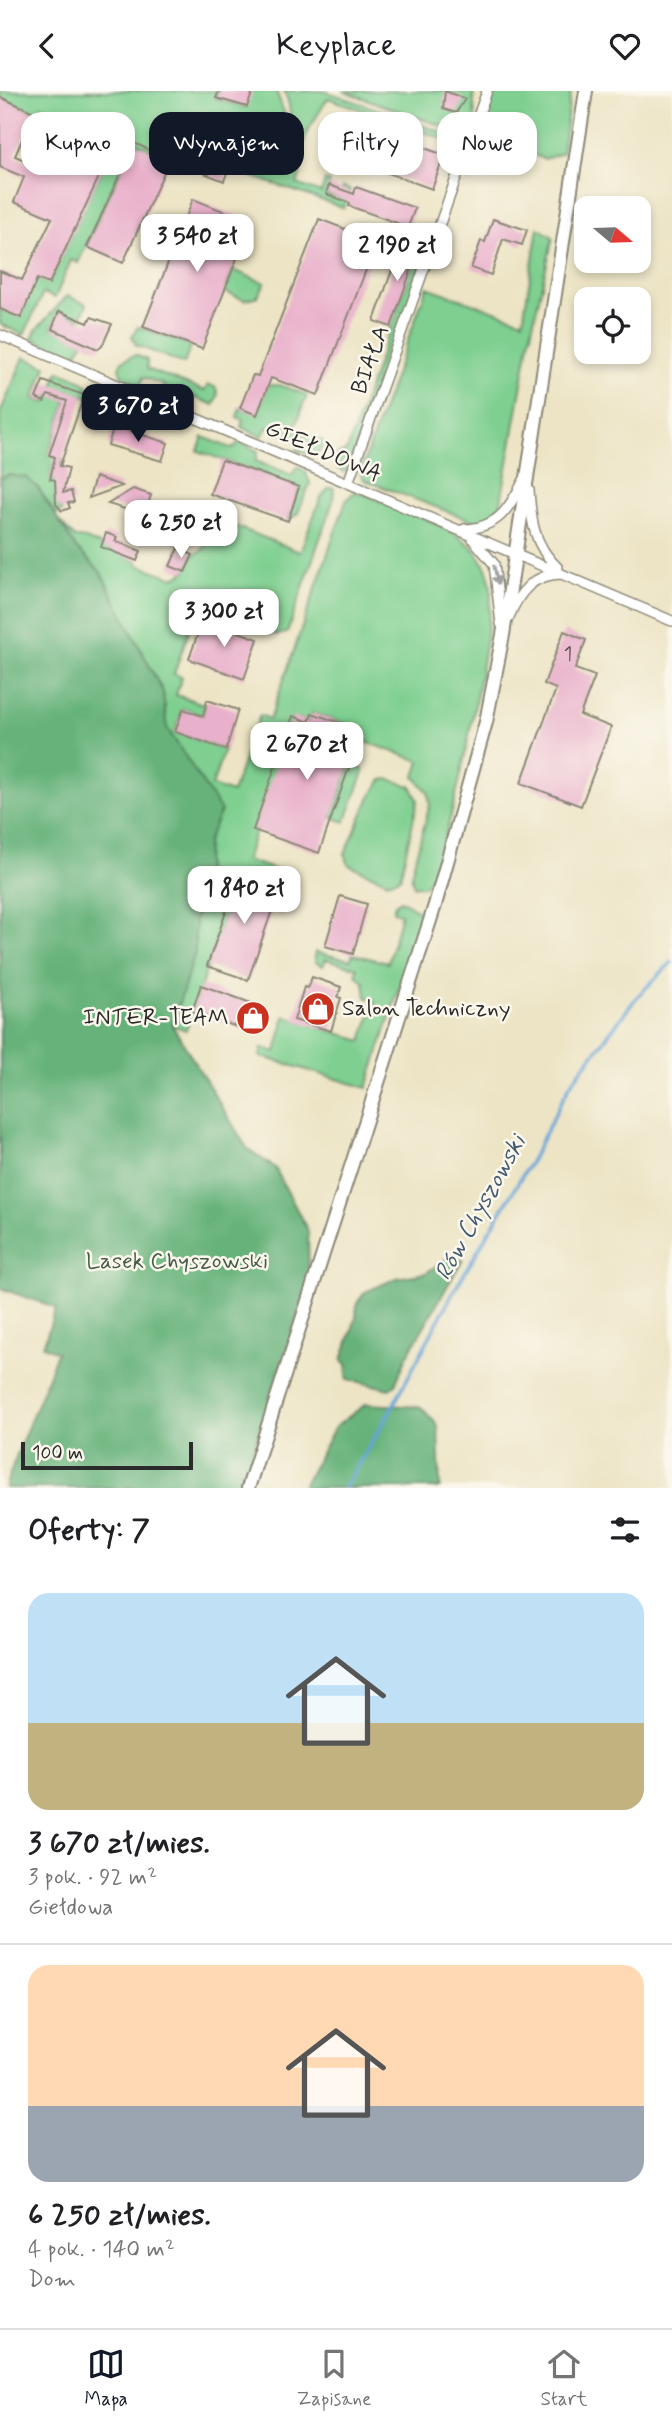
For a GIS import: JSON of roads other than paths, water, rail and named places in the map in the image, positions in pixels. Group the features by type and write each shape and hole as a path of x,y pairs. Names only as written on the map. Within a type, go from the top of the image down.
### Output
{"main road":[{"path":"248,1488 435,905 486,722 516,553 586,91"}],"street":[{"name":"BIAŁA","path":"348,483 487,91"},
{"name":"GIEŁDOWA","path":"0,335 672,621"},
{"path":"459,529 487,527 503,516 528,470"},
{"path":"528,470 534,533 539,545 564,574"},
{"path":"459,529 475,541 494,564 503,635"},
{"path":"503,635 511,613 530,584 541,577 564,574"}],"waterway":[{"name":"Rów Chyszowski","path":"344,1488 388,1415 454,1291 532,1159 570,1085 637,997 672,962"}],"place":[{"name":"Salon Techniczny","path":"318,1009"},
{"name":"INTER-TEAM","path":"253,1018"}],"park label":[{"name":"Lasek Chyszowski","path":"177,1262"}]}
